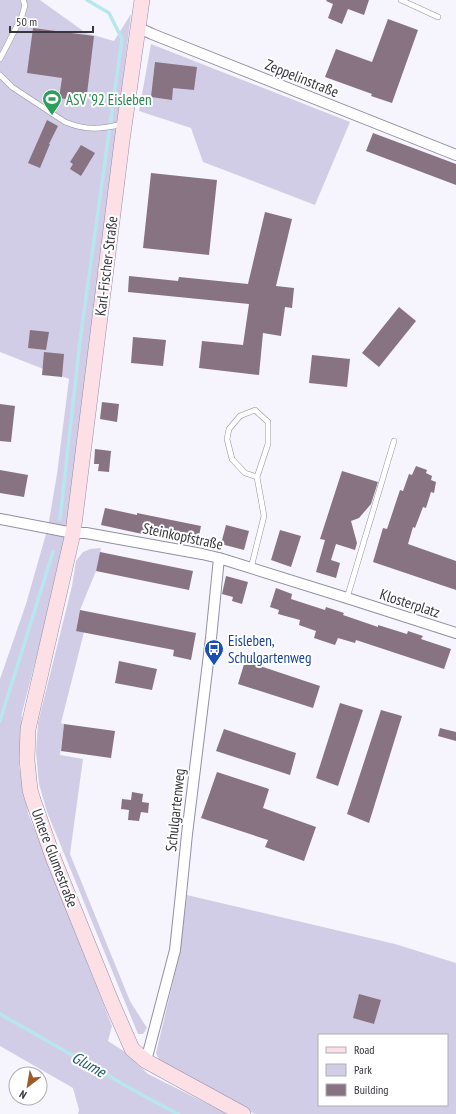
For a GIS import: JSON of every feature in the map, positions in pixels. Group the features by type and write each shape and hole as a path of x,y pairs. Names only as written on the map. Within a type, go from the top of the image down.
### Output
{"street":[{"name":"Karl-Fischer-Straße","path":"69,532 120,124 142,0"},
{"name":"Zeppelinstraße","path":"137,27 180,46 456,155"},
{"name":"Steinkopfstraße","path":"0,519 202,554 351,599"},
{"name":"Untere Glumestraße","path":"69,532 28,729 27,760 30,790 54,860 132,1049 146,1061 243,1114"},
{"name":"Schulgartenweg","path":"146,1061 174,950 219,558"},
{"name":"Klosterplatz","path":"351,599 456,633"}],"lane":[{"path":"0,59 22,16 25,8 23,0"},
{"path":"401,0 438,18"},
{"path":"0,74 12,87 66,122 82,127 97,129 120,124"},
{"path":"251,568 264,516 257,477 268,444 268,422 255,410 240,416 228,429 227,439 232,459 245,473 257,477"},
{"path":"351,599 394,440"}],"green space":[{"path":"0,0 40,0 86,33 114,41 131,14 66,542 22,713 19,766 28,813 112,1026 108,1041 125,1052 148,1074 228,1114 78,1114 79,1110 73,1088 48,1074 48,1066 35,1066 0,1046 0,679 26,604 48,527 57,474 69,379 0,352"},
{"path":"151,44 350,122 315,205 203,162 191,128 139,111"},
{"path":"101,548 96,571 80,610 76,630 84,632 61,723 64,724 60,755 83,759 70,854 130,1001 147,1028 143,1034 138,1034 47,812 39,784 36,752 38,723 72,586 76,561 83,552 90,549"},
{"path":"187,895 395,944 456,963 456,1114 255,1114 207,1090 161,1064 156,1053 179,957"}],"building":[{"path":"369,0 364,15 348,9 342,24 328,18 333,4 326,1"},
{"path":"388,19 418,30 392,103 325,77 336,49 372,62"},
{"path":"33,28 94,36 86,102 59,98 62,78 27,73"},
{"path":"155,62 197,67 194,90 173,88 172,100 151,97"},
{"path":"47,120 58,126 40,168 28,163"},
{"path":"373,133 456,164 456,185 366,151"},
{"path":"81,145 95,153 81,176 70,169 73,164 70,162"},
{"path":"151,173 217,180 209,255 143,248"},
{"path":"265,212 292,219 276,286 294,288 292,308 285,307 281,336 263,333 259,375 199,368 202,341 243,345 249,304 128,292 129,276 178,281 179,277 248,284"},
{"path":"399,307 416,321 379,367 362,353"},
{"path":"30,330 49,332 46,350 28,348"},
{"path":"133,337 166,340 163,366 131,363"},
{"path":"44,352 64,354 62,377 42,375"},
{"path":"312,355 350,359 347,387 309,383"},
{"path":"102,402 119,404 117,422 100,419"},
{"path":"0,404 15,406 11,442 0,441"},
{"path":"95,449 111,451 109,472 98,471 99,464 94,464"},
{"path":"416,466 427,470 426,473 432,476 431,480 436,482 434,493 431,492 426,508 423,507 415,528 413,527 408,544 456,561 456,590 373,562 383,528 387,529 400,490 403,491 409,474 412,475"},
{"path":"0,470 28,475 24,497 0,493"},
{"path":"342,471 378,482 371,504 359,518 351,521 357,543 355,550 336,544 331,560 340,563 336,578 316,572 325,540 320,539"},
{"path":"105,508 201,526 197,546 101,525"},
{"path":"226,525 249,531 244,550 221,544"},
{"path":"280,530 301,536 291,567 271,560"},
{"path":"100,552 193,571 189,590 96,571"},
{"path":"226,576 248,582 242,604 232,601 233,597 222,594"},
{"path":"276,588 292,594 291,599 325,610 326,607 344,613 343,615 378,627 378,625 407,634 408,631 423,636 421,639 451,649 444,669 356,640 355,643 338,638 335,645 314,638 316,631 299,625 300,620 278,614 279,610 270,607"},
{"path":"80,610 196,633 191,660 173,656 174,650 76,631"},
{"path":"119,661 157,669 152,690 115,683"},
{"path":"245,661 320,686 313,708 238,684"},
{"path":"340,703 363,710 338,786 316,778"},
{"path":"381,710 402,716 369,823 347,814"},
{"path":"64,724 115,731 111,758 61,751"},
{"path":"440,728 456,732 456,741 438,736"},
{"path":"224,729 296,753 290,775 216,751"},
{"path":"217,772 269,789 263,808 316,827 304,861 265,847 268,840 201,818"},
{"path":"132,792 143,794 142,802 149,803 148,813 141,812 139,821 128,820 129,810 121,809 122,799 131,800"},
{"path":"359,994 381,1000 374,1024 353,1018"}],"waterway":[{"path":"60,519 80,341 122,39 109,13 87,0"},
{"path":"0,721 53,552"},
{"name":"Glume","path":"0,1014 178,1114"}],"place":[{"name":"ASV '92 Eisleben","path":"52,116"},
{"name":"Eisleben, Schulgartenweg","path":"214,666"}]}
